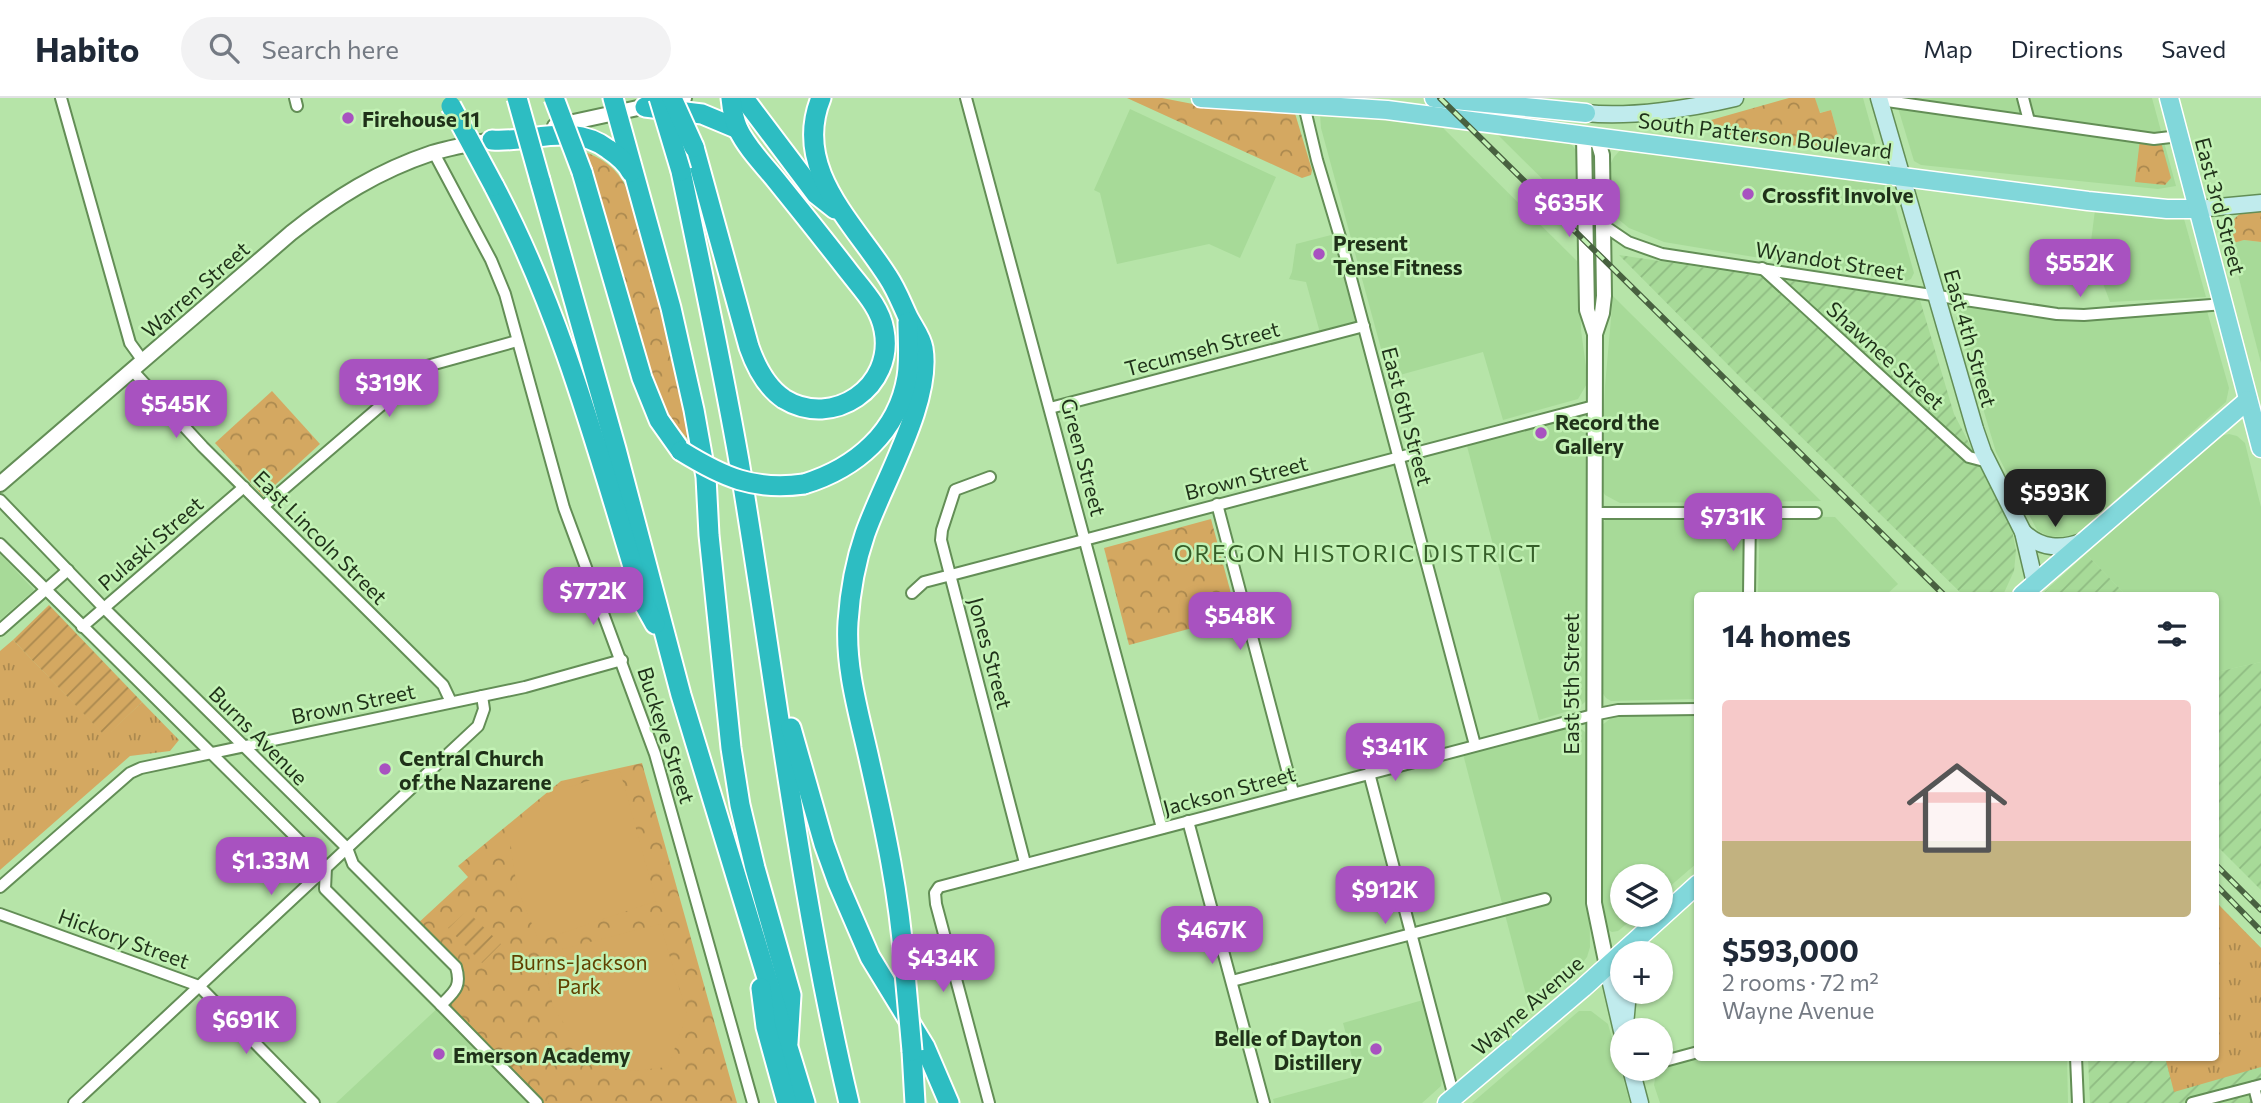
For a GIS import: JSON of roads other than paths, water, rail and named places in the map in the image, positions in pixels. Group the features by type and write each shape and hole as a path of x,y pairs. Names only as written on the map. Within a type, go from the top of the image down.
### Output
{"highway":[{"path":"517,98 616,449 681,695 804,1103"},
{"path":"554,98 582,172 642,378 659,420 681,451 719,473 743,482 778,486 804,484 839,471 872,447 894,416 907,378 908,318"},
{"path":"672,98 694,148 749,347 762,376 778,394 796,405 825,410 850,402 863,394 873,383 884,358 884,329 878,313 871,300 738,129 731,98"},
{"path":"741,98 816,194 841,214"},
{"path":"821,98 813,122 813,148 820,170 841,214 888,276 923,347 923,375 918,403 860,550 850,598 848,627 852,683 895,875 915,1103"},
{"path":"449,102 510,216 547,301 568,358 645,606 670,651"},
{"path":"652,102 702,114 738,129"},
{"path":"652,102 681,171 738,459 803,878 820,975 849,1103"},
{"path":"615,105 682,353 706,477 709,535 731,748 740,805 755,868 791,995 788,1043"},
{"path":"492,140 510,141 554,134 579,135 595,141 616,155 628,166 636,181"},
{"path":"770,657 824,844 838,883 870,957 925,1047 948,1103"},
{"path":"754,942 766,1027 787,1103"}],"main road":[{"name":"South Patterson Boulevard","path":"1201,98 1304,102 1387,110 2128,205 2197,209"},
{"path":"1434,98 1585,105 1618,114 1700,105 1735,98"},
{"name":"East 3rd Street","path":"2169,98 2261,448"},
{"name":"East 4th Street","path":"1880,99 1975,429 1987,462 2023,532 2028,589"},
{"name":"East 5th Street","path":"1585,105 1591,137"},
{"path":"2197,209 2261,203"},
{"path":"2028,589 2249,400"},
{"path":"2023,532 2036,543 2054,547 2084,541"},
{"name":"Wayne Avenue","path":"1451,1100 1694,887"},
{"path":"1642,941 1646,929"},
{"name":"East 5th Street","path":"1607,966 1620,1018"},
{"path":"1635,1081 1640,1103"}],"street":[{"name":"East Lincoln Street","path":"61,98 137,366 244,487 443,685 451,702"},
{"name":"Warren Street","path":"0,484 327,205 375,176 435,153 492,140 615,105 684,98"},
{"name":"Green Street","path":"966,98 1162,828"},
{"path":"2023,98 2029,121"},
{"path":"1880,99 2154,139 2179,136"},
{"name":"East 6th Street","path":"1304,102 1317,160 1475,745"},
{"name":"East 5th Street","path":"1591,137 1602,155 1604,296 1595,334 1594,903 1607,966"},
{"name":"East 5th Street","path":"1591,137 1587,310 1595,334"},
{"name":"Buckeye Street","path":"435,153 495,269 505,294 564,508 655,754 753,1103"},
{"name":"Wyandot Street","path":"1603,225 1628,242 1662,254 2057,314 2084,315 2224,304"},
{"name":"Shawnee Street","path":"1762,268 1969,457 1987,462"},
{"name":"Tecumseh Street","path":"1050,408 1364,326"},
{"path":"264,506 427,366 517,341"},
{"name":"Brown Street","path":"912,593 924,582 1594,406"},
{"name":"Jones Street","path":"990,477 955,490 941,540 1025,863"},
{"name":"Pulaski Street","path":"82,627 244,487"},
{"name":"Burns Avenue","path":"0,500 104,608 347,848 353,864 456,967 460,979 455,990 441,1005"},
{"path":"1217,504 1293,792"},
{"path":"1749,592 1750,512"},
{"path":"1594,513 1816,513"},
{"path":"0,544 326,867 325,889 537,1103"},
{"path":"0,630 68,570"},
{"name":"Brown Street","path":"0,887 130,773 141,768 482,696 622,660"},
{"path":"80,1101 478,726 484,709 482,696"},
{"name":"Jackson Street","path":"989,1103 936,904 938,888 1293,792 1593,715 1618,710 1694,709"},
{"path":"1369,773 1451,1100"},
{"path":"1188,821 1264,1103"},
{"path":"1232,981 1545,899"},
{"name":"Hickory Street","path":"0,914 199,986 314,1103"},
{"path":"1673,1059 1694,1053"},
{"path":"2076,1061 2078,1103"},
{"path":"2193,1103 2258,1086 2258,1103"}],"railway":[{"path":"1440,98 1941,592"},
{"path":"2219,868 2261,910"},
{"path":"2219,888 2261,931"}],"place":[{"name":"Firehouse 11","path":"348,118"},
{"name":"Crossfit Involve","path":"1748,194"},
{"name":"Present Tense Fitness","path":"1319,254"},
{"name":"Record the Gallery","path":"1541,433"},
{"name":"Central Church of the Nazarene","path":"385,769"},
{"name":"Belle of Dayton Distillery","path":"1376,1049"},
{"name":"Emerson Academy","path":"439,1054"}],"district":[{"name":"OREGON HISTORIC DISTRICT","path":"1358,553"}],"park label":[{"name":"Burns-Jackson Park","path":"579,973"}]}
